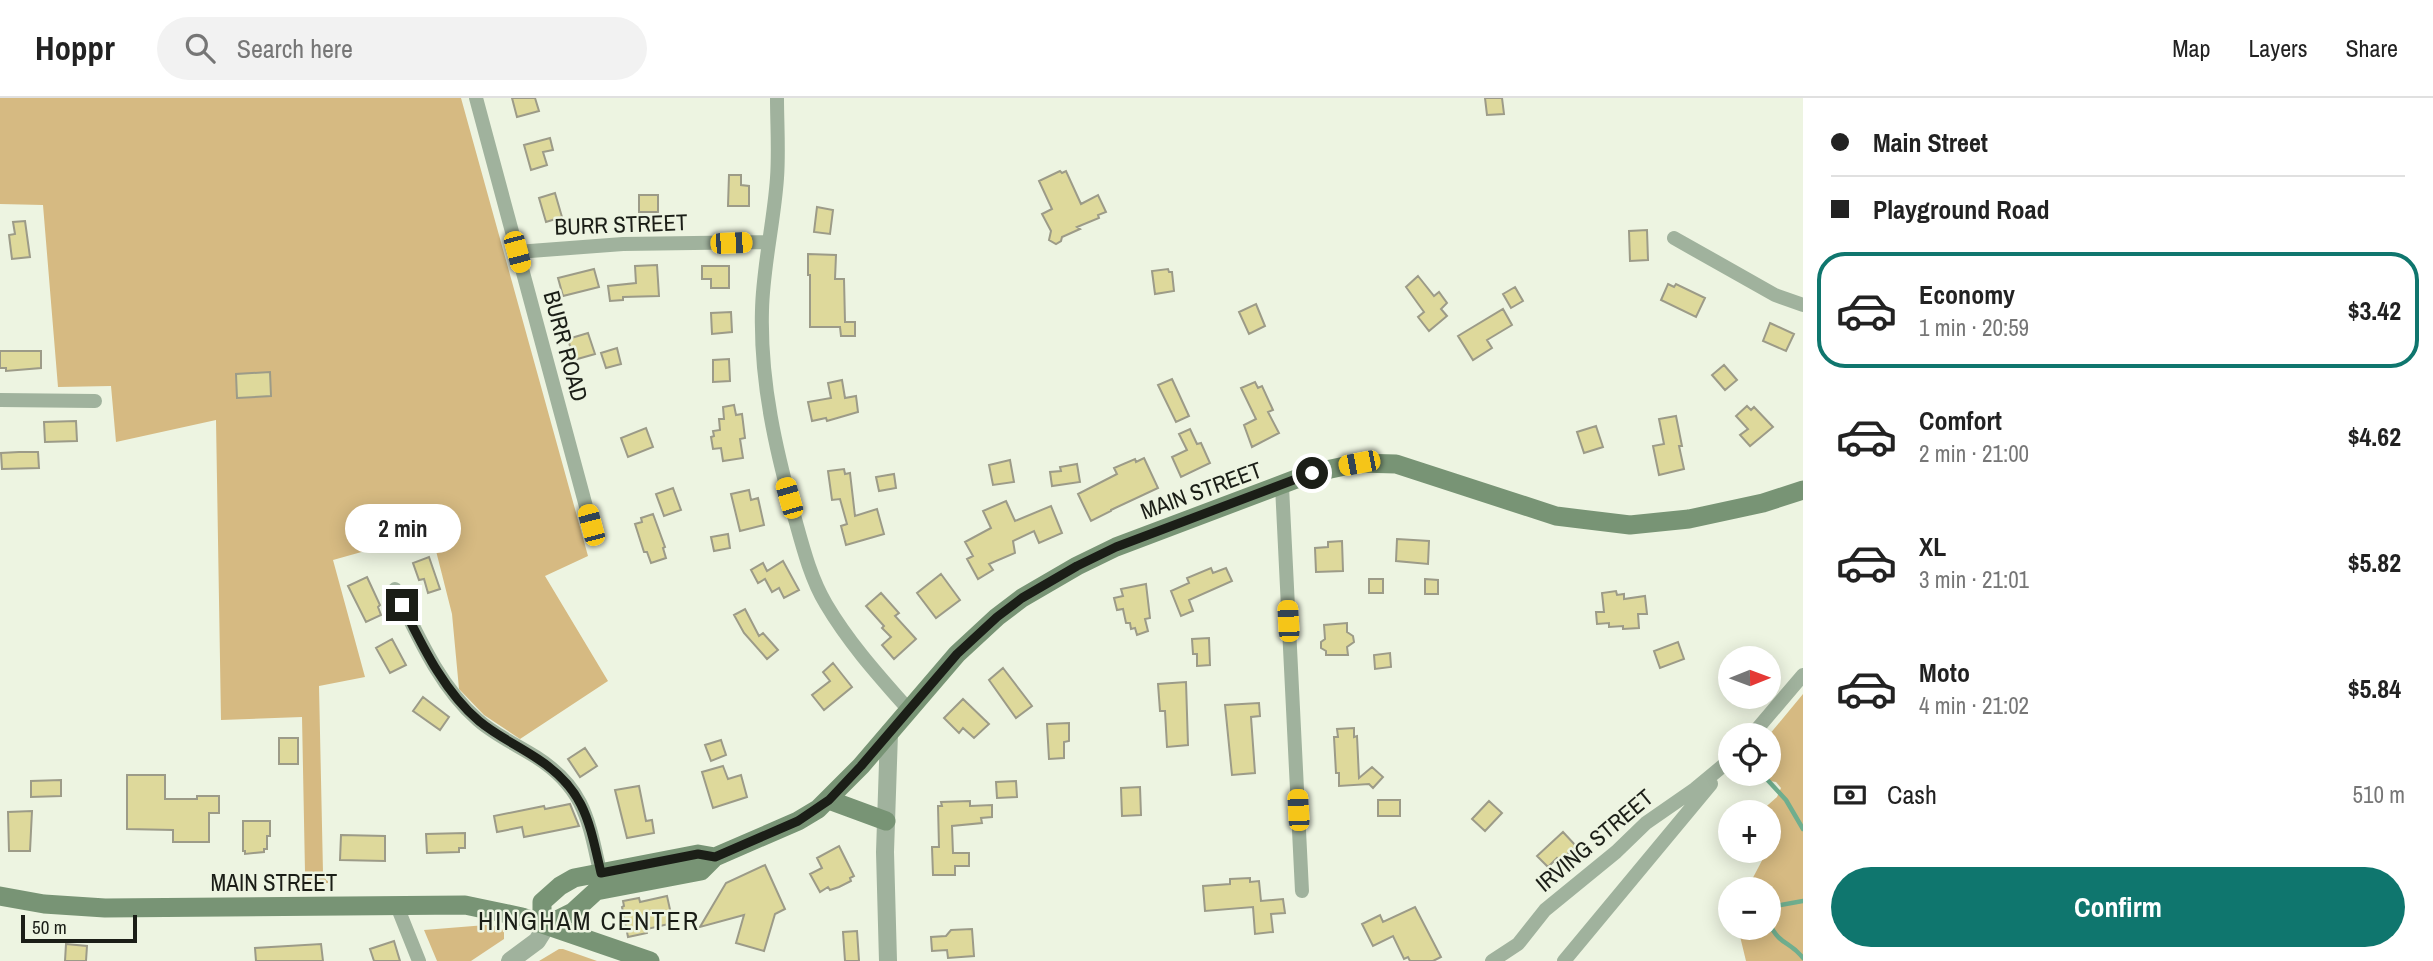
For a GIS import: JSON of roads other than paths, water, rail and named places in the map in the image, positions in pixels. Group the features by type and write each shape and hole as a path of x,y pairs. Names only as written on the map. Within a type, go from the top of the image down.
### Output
{"main road":[{"name":"MAIN STREET","path":"547,925 541,908 542,902 559,886 574,878 603,880 670,868 701,871 715,857 798,821 829,800 972,639 1033,591 1116,547 1312,473 1359,463 1396,464 1556,516 1630,525 1689,519 1763,503 1803,489"},
{"path":"829,800 886,821"},
{"name":"MAIN STREET","path":"0,896 35,903 105,908 480,907 547,925 573,912 603,880"},
{"path":"547,925 650,961"}],"street":[{"name":"BURR ROAD","path":"476,98 591,525"},
{"path":"777,98 777,178 762,291 762,368 783,475 802,543 825,603 854,647 908,709"},
{"path":"1674,238 1775,295 1803,305"},
{"name":"BURR STREET","path":"517,252 623,244 769,242"},
{"path":"0,400 95,401"},
{"path":"1282,486 1302,891"},
{"path":"395,589 429,657 463,705 478,721 538,759 572,787 580,799 589,825 603,880"},
{"path":"1762,723 1803,675"},
{"path":"888,961 886,821 889,733"},
{"name":"IRVING STREET","path":"1492,961 1518,944 1545,910 1616,852 1646,823 1718,770"},
{"path":"1564,961 1718,775"},
{"path":"397,906 419,961"},
{"path":"510,961 537,942 547,925"}],"waterway":[{"path":"1773,786 1786,800 1803,829"},
{"path":"1781,905 1803,901"},
{"path":"1781,940 1803,958"}],"district":[{"name":"HINGHAM CENTER","path":"589,920"}]}
